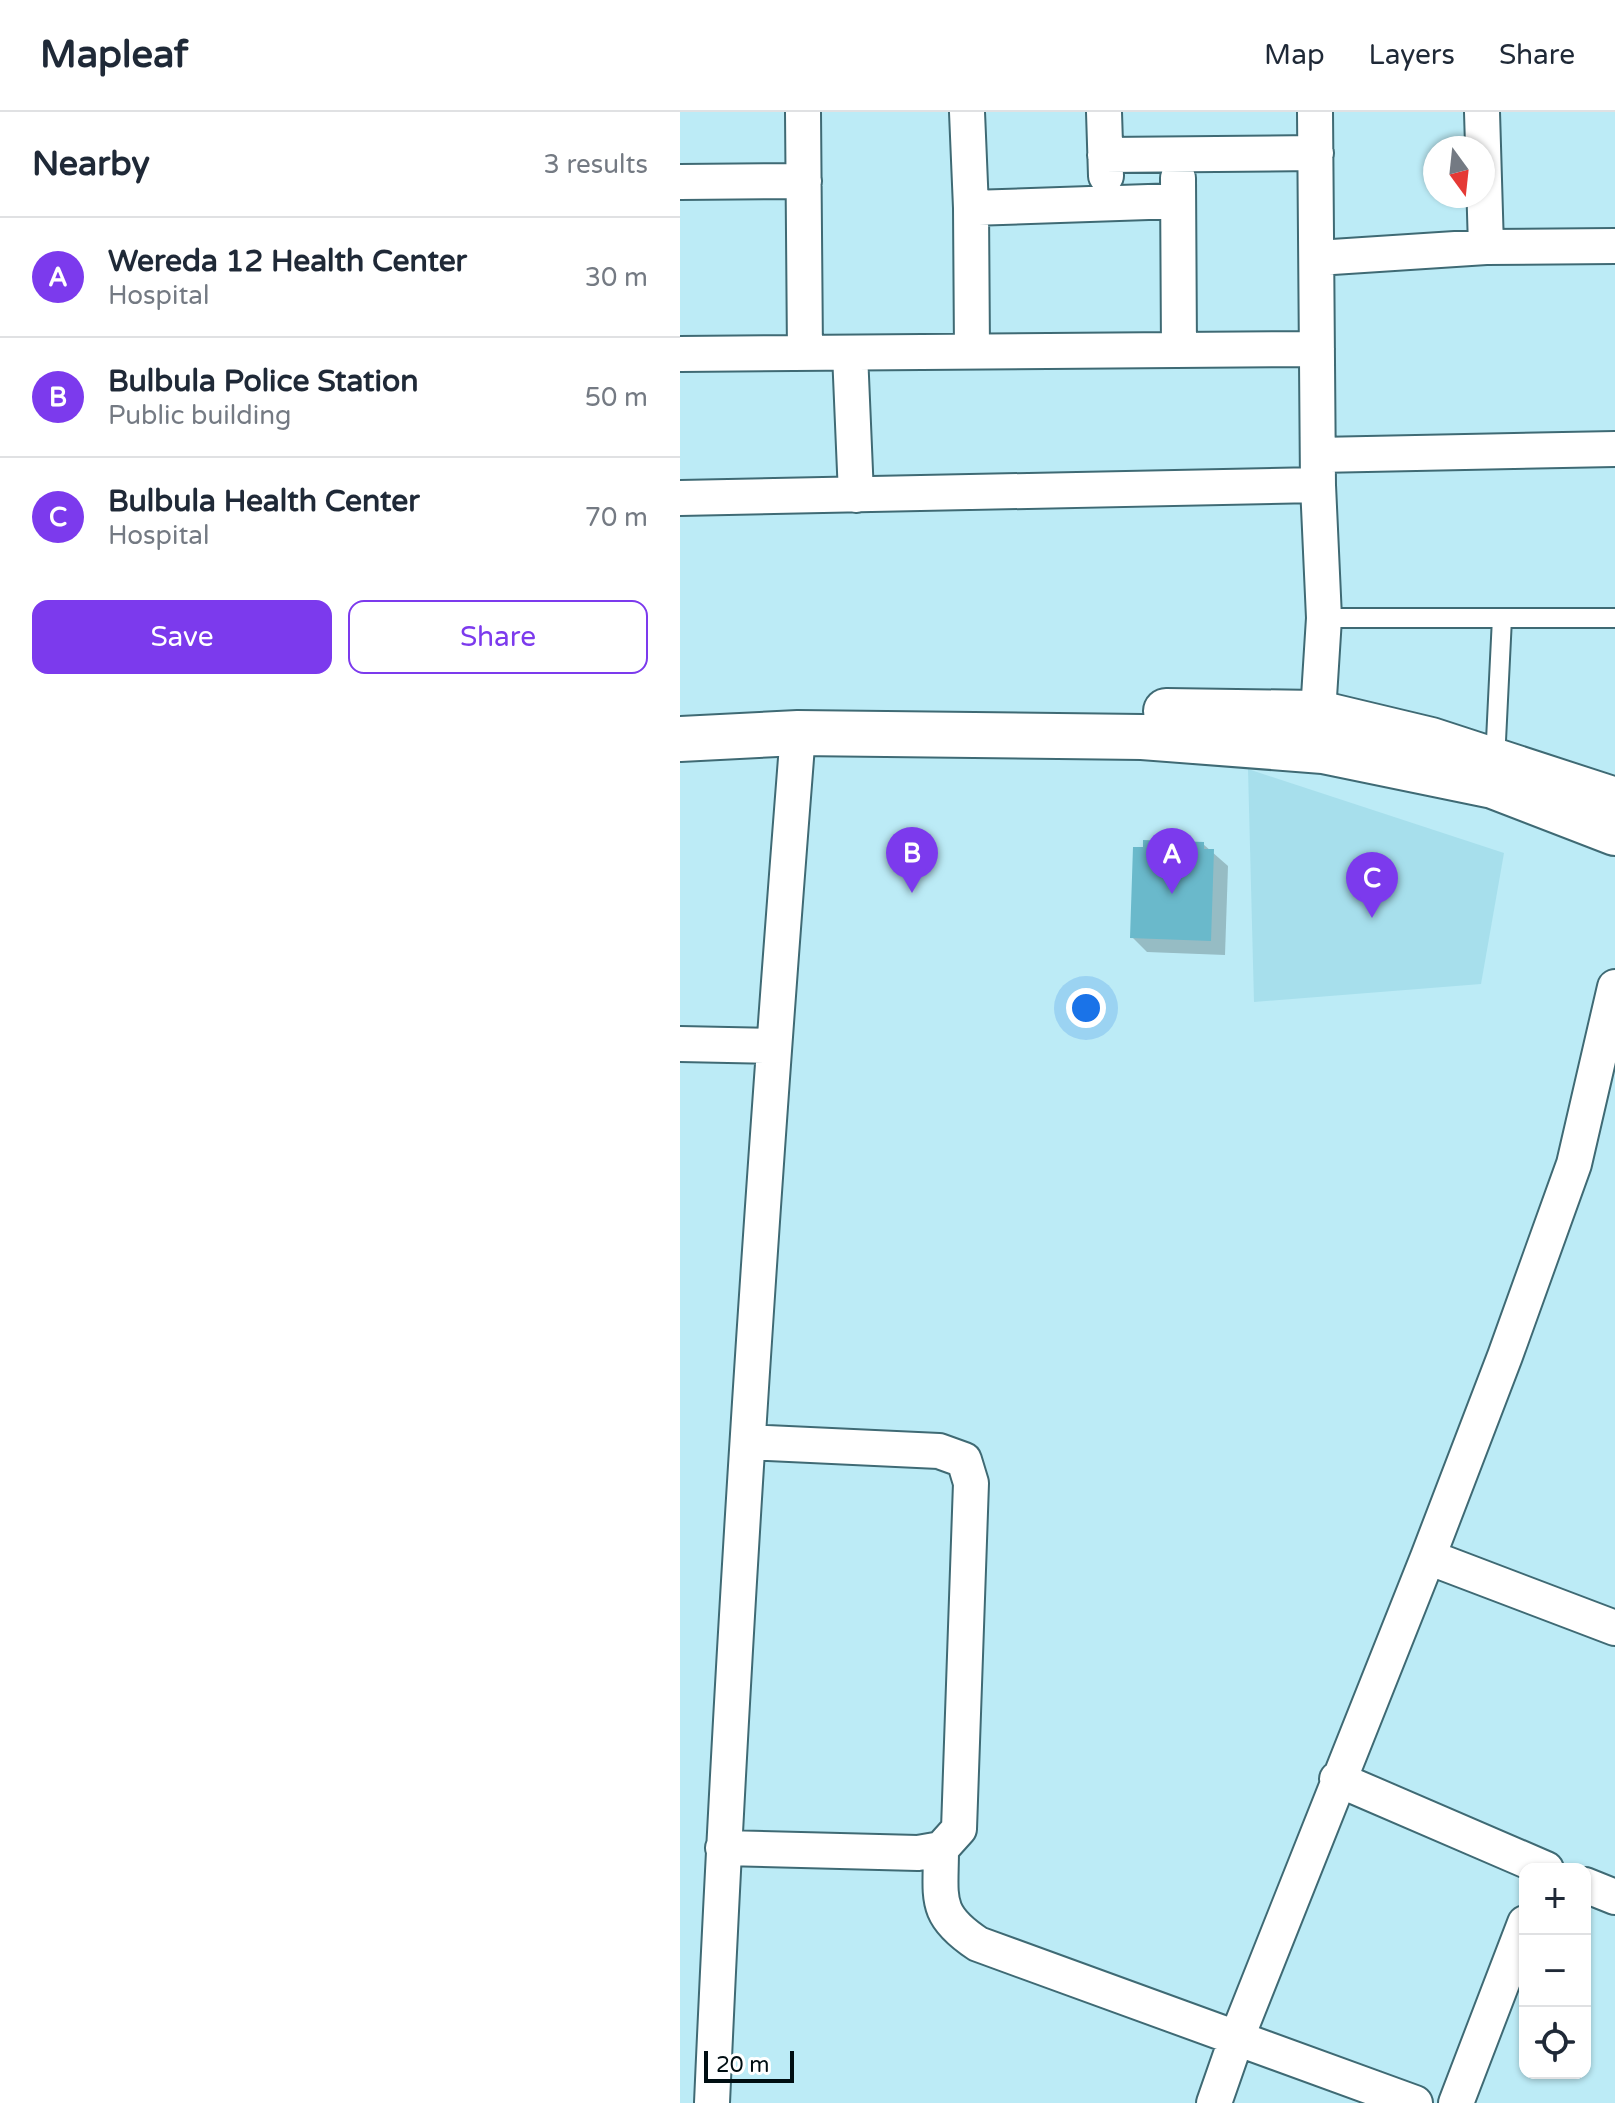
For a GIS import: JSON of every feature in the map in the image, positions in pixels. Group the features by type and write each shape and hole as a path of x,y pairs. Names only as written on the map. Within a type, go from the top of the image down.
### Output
{"street":[{"path":"803,112 805,353"},
{"path":"967,112 972,351"},
{"path":"1104,112 1107,203"},
{"path":"1315,112 1318,470 1324,618 1318,713"},
{"path":"1482,112 1486,247"},
{"path":"1105,155 1316,153"},
{"path":"1178,155 1179,350"},
{"path":"680,182 804,181"},
{"path":"971,208 1178,201"},
{"path":"1317,258 1486,247 1615,246"},
{"path":"680,354 1317,349"},
{"path":"850,353 856,495"},
{"path":"680,498 856,495 1318,470 1615,449"},
{"path":"680,709 801,705 1318,713 1431,740 1615,800"},
{"path":"680,739 798,733 1142,737 1323,751 1493,786 1615,833"},
{"path":"712,2103 723,1848 748,1442 773,1046 798,733"},
{"path":"1214,2103 1337,1779 1428,1557 1574,1164 1606,1063 1615,987"},
{"path":"680,1044 773,1046"},
{"path":"723,1848 918,1853 941,1849 959,1829 971,1483 964,1460 939,1451 748,1442"},
{"path":"1428,1557 1615,1628"},
{"path":"1337,1779 1532,1863"},
{"path":"941,1849 941,1901 945,1915 957,1930 978,1944 1415,2103"},
{"path":"1591,1887 1615,1897"},
{"path":"1456,2103 1520,1935"}],"lane":[{"path":"1324,618 1615,618"},
{"path":"1495,761 1502,618"}],"shaded area":[{"path":"1248,769 1504,853 1481,984 1254,1002"}],"building":[{"path":"1143,840 1204,842 1204,849 1214,849 1211,941 1130,938 1133,847 1143,847"}],"place":[{"name":"Bulbula Police Station","path":"912,893"},
{"name":"Wereda 12 Health Center","path":"1172,894"},
{"name":"Bulbula Health Center","path":"1372,918"}]}
